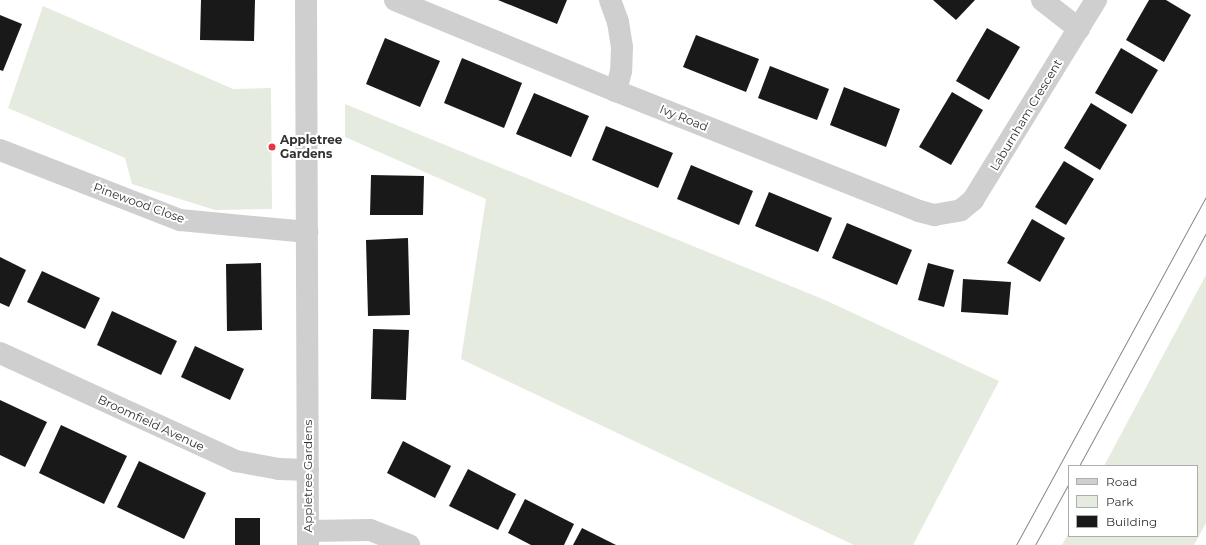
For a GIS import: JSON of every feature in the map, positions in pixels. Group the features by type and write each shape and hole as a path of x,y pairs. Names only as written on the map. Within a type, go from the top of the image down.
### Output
{"street":[{"name":"Appletree Gardens","path":"306,0 308,538"},
{"name":"Ivy Road","path":"395,0 616,91 919,211 934,215 948,214 960,210 973,200"},
{"path":"610,0 618,22 622,47 616,91"},
{"path":"1042,0 1078,29"},
{"name":"Laburnham Crescent","path":"973,200 1096,0"},
{"name":"Pinewood Close","path":"0,150 180,220 307,232"},
{"name":"Broomfield Avenue","path":"0,353 236,461 279,469 308,470"},
{"path":"308,538 370,530 409,545"}],"green space":[{"path":"43,6 233,89 271,88 272,209 215,210 132,184 125,158 8,108"},
{"path":"345,104 825,300 999,381 913,545 854,545 461,359 486,199 345,137"},
{"path":"1206,275 1206,523 1194,545 1062,545 1068,534 1068,537 1198,537 1198,465 1105,465"}],"building":[{"path":"201,0 255,0 254,41 200,40"},
{"path":"498,0 567,0 557,24"},
{"path":"933,0 975,0 956,20"},
{"path":"1149,0 1166,0 1191,15 1164,62 1126,40"},
{"path":"0,15 22,24 3,71 0,70"},
{"path":"987,28 1020,47 989,100 956,81"},
{"path":"696,35 759,59 746,92 683,67"},
{"path":"385,38 440,61 420,107 366,84"},
{"path":"1121,48 1158,70 1132,114 1095,93"},
{"path":"462,58 522,83 504,128 444,103"},
{"path":"770,66 829,89 817,120 758,98"},
{"path":"844,87 900,109 886,147 830,125"},
{"path":"952,92 983,110 951,165 919,147"},
{"path":"534,93 589,116 571,157 516,134"},
{"path":"1091,103 1127,125 1100,170 1064,148"},
{"path":"606,126 673,153 658,188 592,160"},
{"path":"1064,161 1094,179 1066,225 1035,207"},
{"path":"691,165 753,191 739,225 677,199"},
{"path":"371,175 424,176 423,215 370,215"},
{"path":"769,192 832,218 818,252 755,226"},
{"path":"1032,219 1065,238 1040,282 1007,263"},
{"path":"847,223 912,250 897,285 832,258"},
{"path":"408,238 410,315 368,316 366,240"},
{"path":"0,257 26,270 9,307 0,303"},
{"path":"261,263 262,330 227,331 226,264"},
{"path":"928,263 954,270 944,307 918,300"},
{"path":"42,271 100,298 85,329 27,302"},
{"path":"963,279 1011,282 1008,315 961,312"},
{"path":"112,311 177,341 161,375 97,345"},
{"path":"373,329 409,330 406,400 371,399"},
{"path":"195,346 244,369 230,400 181,377"},
{"path":"0,400 47,422 25,467 0,455"},
{"path":"61,425 127,456 104,504 39,473"},
{"path":"403,441 451,466 435,498 387,473"},
{"path":"139,461 206,493 184,539 117,507"},
{"path":"468,469 516,494 498,530 449,506"},
{"path":"525,499 574,524 564,545 531,545 508,533"},
{"path":"235,518 260,518 260,545 235,545"},
{"path":"582,528 616,545 573,545"}],"tram line":[{"path":"1016,545 1206,196"},
{"path":"1080,465 1206,233"},
{"path":"1035,545 1068,485"}],"place":[{"name":"Appletree Gardens","path":"272,147"}]}
